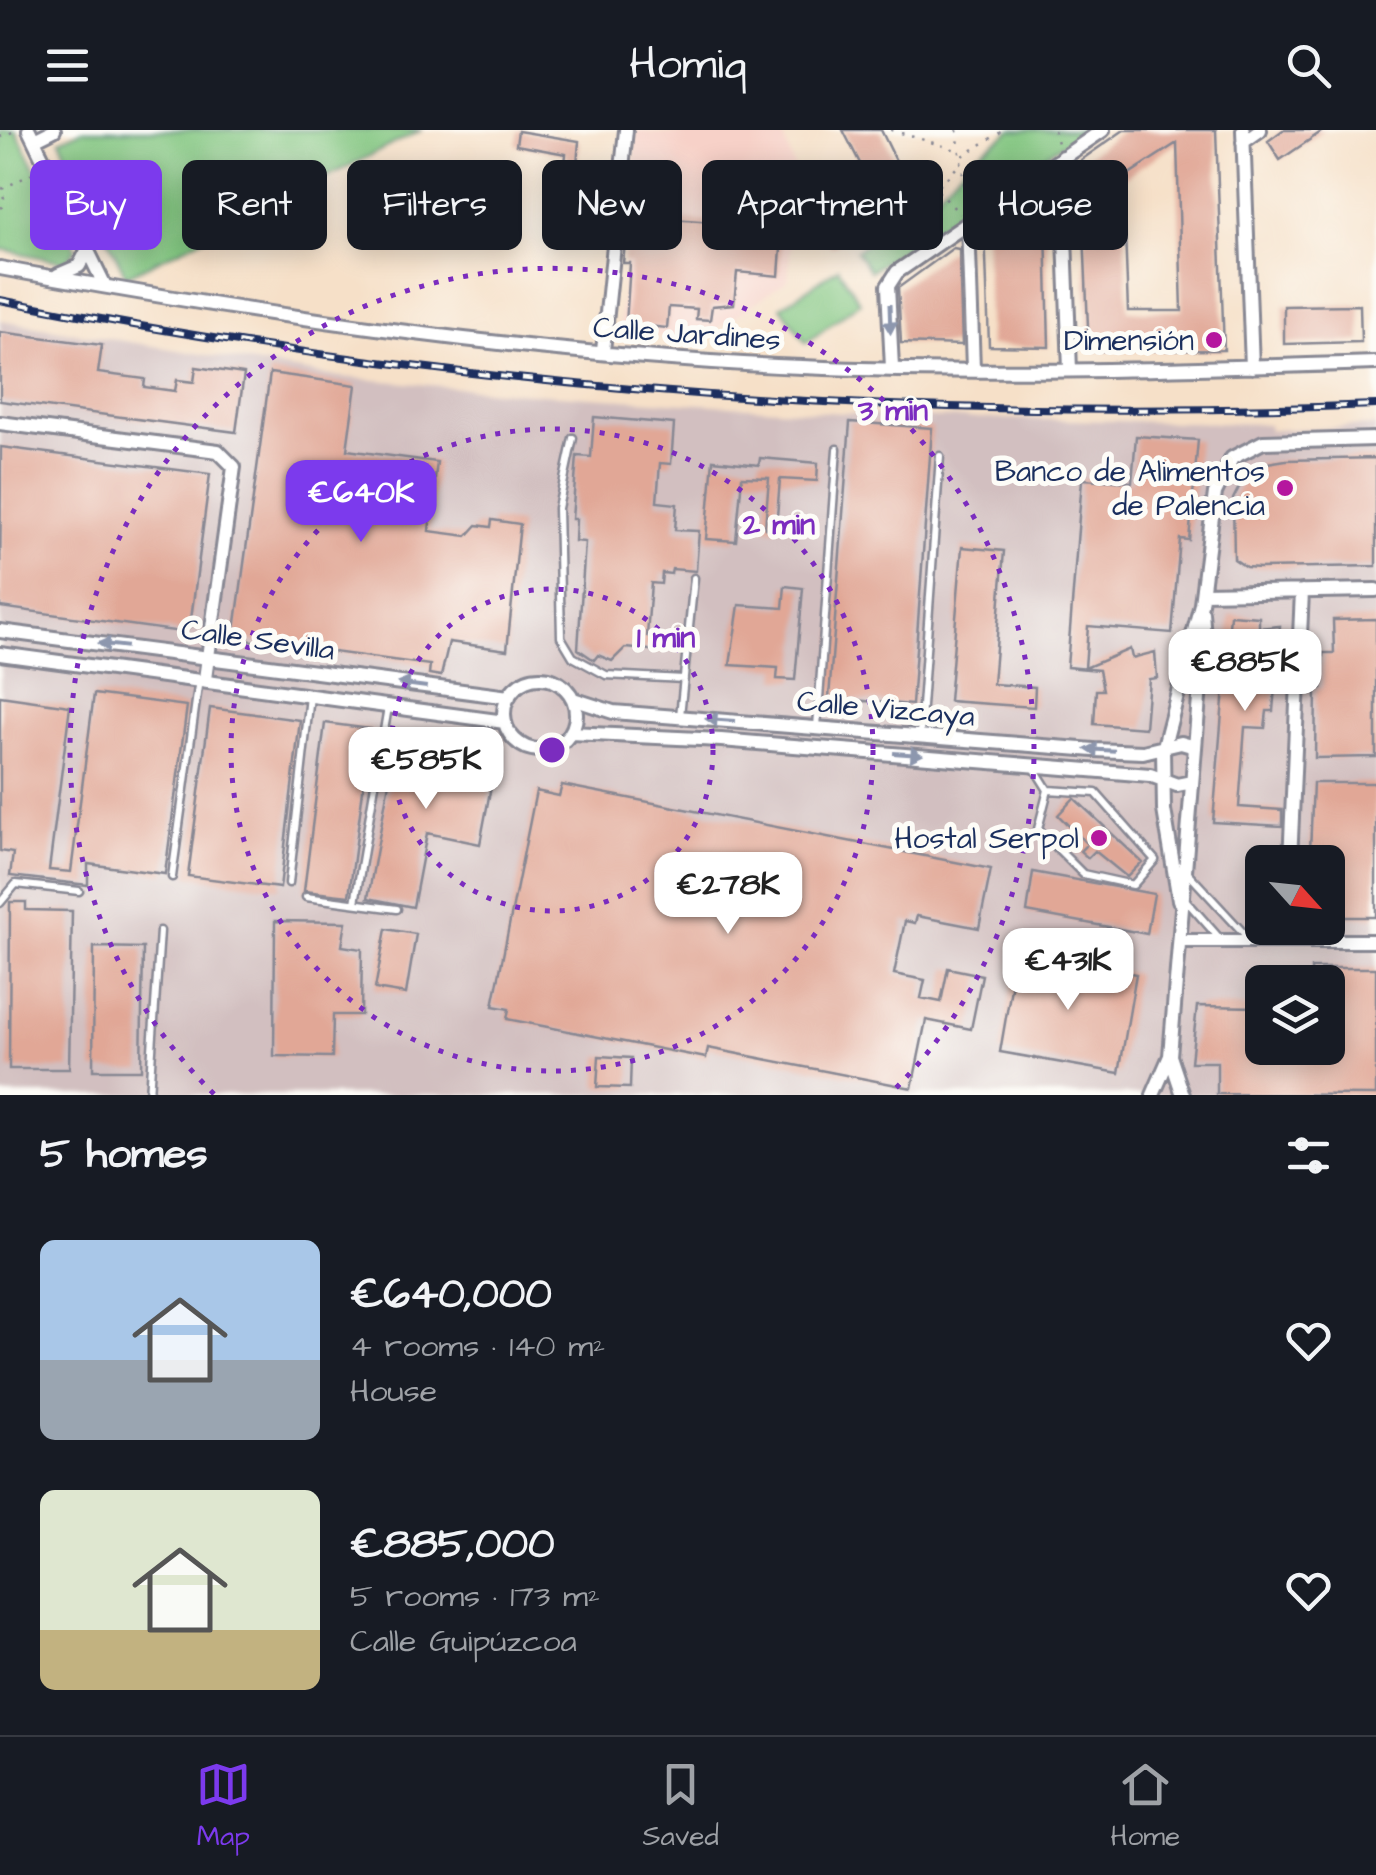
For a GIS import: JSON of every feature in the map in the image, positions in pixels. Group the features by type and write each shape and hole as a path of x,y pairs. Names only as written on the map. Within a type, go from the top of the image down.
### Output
{"street":[{"path":"603,351 626,130"},
{"path":"1059,160 1103,130"},
{"path":"1252,367 1243,136 1260,130"},
{"path":"44,160 32,135 51,131"},
{"path":"1062,158 1070,370"},
{"path":"52,277 79,266 87,250"},
{"path":"88,250 105,286"},
{"path":"892,368 888,286 897,272 928,250"},
{"path":"969,250 974,369"},
{"name":"Calle Jardines","path":"0,268 380,328 802,367 1070,370 1376,363"},
{"path":"0,423 218,451 234,466 202,679"},
{"path":"1153,1095 1170,1056 1180,941 1179,868 1162,779 1163,750 1202,598 1216,493 1232,458 1263,442 1376,438"},
{"path":"1202,598 1376,590"},
{"path":"1291,845 1302,591"},
{"path":"1179,868 1195,747 1204,637 1202,598"},
{"name":"Calle Sevilla","path":"0,631 509,697"},
{"name":"Calle Sevilla","path":"0,654 505,722"},
{"path":"544,678 562,685 573,699 576,716 571,733 554,747 532,749 513,738 505,722 509,697 521,684 544,678"},
{"name":"Calle Vizcaya","path":"573,699 613,712 1094,750 1163,750 1181,743 1195,747"},
{"path":"811,747 817,727"},
{"name":"Calle Vizcaya","path":"571,733 811,747 1032,765 1162,779 1177,785 1192,782"},
{"path":"1345,939 1376,941"},
{"path":"1180,941 1245,941"},
{"path":"1170,1056 1183,1095"}],"lane":[{"path":"573,438 558,508 561,637 573,656 619,679 684,678"},
{"path":"817,727 837,449"},
{"path":"920,735 940,456"},
{"path":"680,717 694,578"},
{"path":"172,877 202,679"},
{"path":"289,883 310,694"},
{"path":"354,903 388,706"},
{"path":"1032,765 1048,790 1038,829 1084,874 1133,884 1155,860"},
{"path":"1048,790 1096,793 1155,860 1179,868 1245,936"},
{"path":"0,903 16,884 78,891"},
{"path":"1180,897 1222,941"},
{"path":"306,898 397,908"},
{"path":"148,1095 160,931"}],"path":[{"path":"0,137 16,130"},
{"path":"891,130 960,152"},
{"path":"957,130 963,170"},
{"path":"943,181 962,160 1004,130"},
{"path":"0,214 1,188 30,174"},
{"path":"943,196 963,217"}],"shaded area":[{"path":"636,130 662,134 781,130 792,160 702,160 702,250 790,250 788,280 706,337 631,336 619,331 626,250 682,250 682,160 633,160"},
{"path":"0,320 330,376 496,391 906,417 1268,424 1269,430 1376,426 1376,1095 0,1095"}],"green space":[{"path":"0,130 16,130 31,160 30,250 75,250 64,262 0,249"},
{"path":"81,130 422,130 361,160 347,160 347,167 327,177 327,160 182,160 182,248 126,276 113,250 162,250 162,160 70,160 60,140"},
{"path":"1012,130 1084,130 1038,160 972,158"},
{"path":"963,167 963,210 943,223 943,188"},
{"path":"857,250 902,250 870,271"},
{"path":"838,268 860,302 806,343 781,307"}],"building":[{"path":"843,130 881,130 896,160 858,160"},
{"path":"1124,130 1216,130 1224,350 1089,351 1085,250 1126,250 1128,311 1182,311 1177,143 1128,175 1128,160 1081,160"},
{"path":"1283,130 1324,130 1280,160 1268,141"},
{"path":"518,131 579,141 577,160 565,160 566,154 516,145"},
{"path":"682,220 702,221 702,250 781,250 779,276 737,272 734,304 712,306 710,320 696,319 697,309 669,307 667,328 626,324 630,263 623,263 624,250 682,250"},
{"path":"953,248 959,249 962,345 901,343 898,288"},
{"path":"986,250 1047,250 1049,347 989,346"},
{"path":"1360,305 1361,342 1284,344 1284,306"},
{"path":"0,332 102,345 98,373 145,379 144,387 175,391 177,380 194,382 196,367 244,374 236,432 0,401"},
{"path":"270,373 356,385 347,450 437,462 429,531 467,536 477,525 491,527 492,520 520,524 507,650 449,642 441,676 429,674 430,665 238,639 235,630"},
{"path":"594,417 674,424 671,464 660,463 657,502 677,504 675,530 699,531 696,571 672,569 671,574 662,573 661,584 651,583 647,636 663,638 662,651 625,648 612,661 598,655 594,660 578,649 585,542 575,541 576,519 572,519 577,456 591,457"},
{"path":"850,422 932,428 912,705 829,698"},
{"path":"1136,436 1198,440 1189,540 1180,539 1172,633 1088,626 1085,668 1130,649 1132,658 1155,652 1157,678 1149,679 1145,728 1094,724 1096,690 1103,690 1099,670 1067,667 1082,479 1132,482"},
{"path":"1,447 210,474 190,627 181,632 0,607"},
{"path":"760,458 818,463 817,481 780,479 776,529 765,528 769,478 742,477 736,541 706,539 713,460 759,465"},
{"path":"1376,458 1376,566 1260,568 1246,567 1234,559 1233,499 1247,472 1261,464 1286,460"},
{"path":"962,547 1004,551 993,684 1035,687 1034,707 949,701"},
{"path":"785,586 803,588 795,680 777,679 778,668 730,665 739,605 783,608"},
{"path":"1230,615 1259,617 1259,628 1280,626 1273,711 1267,711 1265,728 1245,727 1239,807 1282,810 1282,826 1213,822"},
{"path":"1376,619 1376,757 1315,758 1316,689 1322,688 1323,653 1334,653 1333,620"},
{"path":"94,694 187,706 165,874 88,864 88,885 10,876 13,853 0,851 0,696 70,706 49,870 71,872"},
{"path":"210,708 300,720 280,888 188,876"},
{"path":"325,723 371,729 349,896 304,891"},
{"path":"398,733 445,739 442,755 495,765 480,844 427,833 413,907 368,898"},
{"path":"1313,783 1376,783 1376,917 1345,917 1345,845 1310,845"},
{"path":"562,785 991,869 979,928 917,916 915,923 905,921 894,974 925,980 921,998 941,1002 948,968 982,975 971,1029 926,1020 912,1088 708,1048 706,1058 507,1019 509,1009 493,1006 536,791 559,796"},
{"path":"1074,798 1142,862 1127,877 1095,851 1088,858 1080,851 1087,844 1058,815"},
{"path":"1033,872 1154,894 1147,934 1027,912"},
{"path":"10,902 26,902 26,910 72,911 69,1069 9,1069"},
{"path":"275,921 346,922 342,946 362,949 361,1015 333,1015 332,1057 274,1056"},
{"path":"386,929 416,934 406,994 375,989"},
{"path":"94,947 143,948 141,1070 93,1070"},
{"path":"1017,953 1136,974 1119,1073 1000,1052"},
{"path":"1345,968 1376,968 1376,1095 1217,1094 1217,1062 1191,1062 1197,1006 1245,1007 1245,1065 1345,1065"},
{"path":"599,1056 631,1058 630,1088 597,1087"}],"railway":[{"path":"0,300 341,357 685,393 1030,409 1376,405"}],"place":[{"name":"Dimensión","path":"1214,340"},
{"name":"Banco de Alimentos de Palencia","path":"1285,488"},
{"name":"Hostal Serpol","path":"1099,838"}]}
